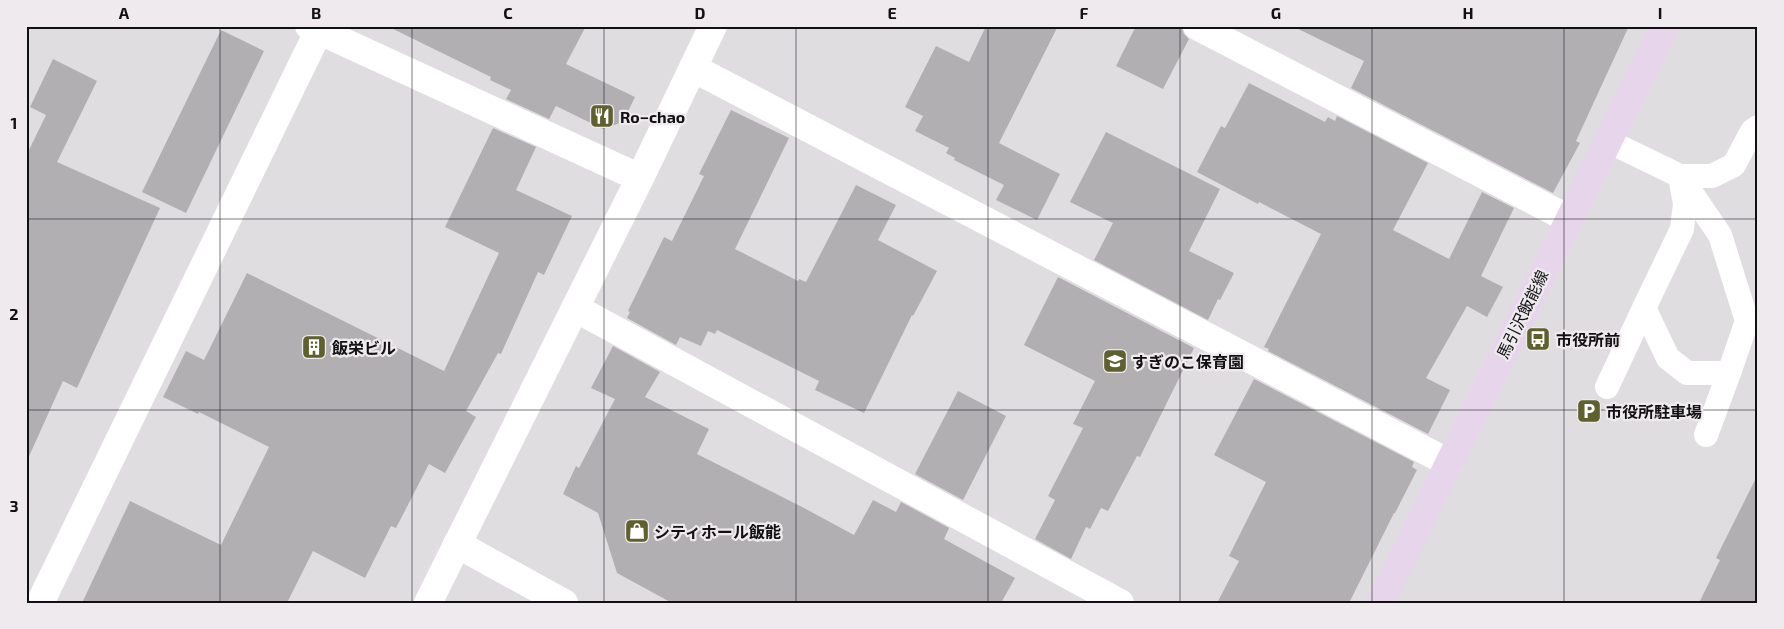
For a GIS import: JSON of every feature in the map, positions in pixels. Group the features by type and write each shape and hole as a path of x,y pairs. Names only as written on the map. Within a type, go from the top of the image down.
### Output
{"main road":[{"name":"馬引沢飯能線","path":"1380,603 1665,26"}],"street":[{"path":"428,603 640,178 713,26"},
{"path":"1197,26 1570,219"},
{"path":"40,603 316,28 640,178"},
{"path":"693,68 1448,463"},
{"path":"575,308 1120,603"},
{"path":"457,544 564,603"}],"lane":[{"path":"1608,141 1680,176 1712,176 1734,164 1752,131 1758,127"},
{"path":"1607,387 1682,229 1685,204 1680,176"},
{"path":"1680,176 1720,235 1747,321 1706,435"},
{"path":"1644,308 1668,358 1687,373 1729,373"}],"building":[{"path":"387,26 586,26 566,64 635,97 623,122 603,129 556,106 549,119 506,99 511,90 490,80 491,77"},
{"path":"986,26 1058,26 999,143 1060,174 1037,220 996,200 1004,185 954,160 955,158 946,153 949,148 915,131 923,116 905,107 936,46 969,62"},
{"path":"1136,26 1181,26 1184,34 1189,39 1163,89 1116,66"},
{"path":"1292,26 1629,26 1576,141 1580,143 1553,193 1351,88 1364,61"},
{"path":"221,30 264,51 186,213 142,192"},
{"path":"53,59 97,81 57,162 160,208 77,388 63,381 26,463 26,148 29,150 46,115 30,107"},
{"path":"1249,83 1325,122 1328,117 1335,121 1337,116 1428,163 1393,230 1449,259 1482,192 1514,208 1481,276 1503,287 1487,317 1467,306 1426,378 1450,390 1428,434 1268,351 1269,349 1264,347 1321,234 1197,172 1221,126 1225,128"},
{"path":"731,110 789,138 735,249 798,281 799,279 806,282 856,185 896,205 878,240 937,271 912,315 864,413 815,390 819,381 717,330 715,334 708,331 701,346 680,337 676,345 627,318 630,312 628,311 664,237 672,241 704,176 699,174"},
{"path":"493,128 536,147 516,190 572,216 544,275 538,272 501,354 498,353 466,411 476,417 445,473 429,464 396,528 391,526 365,578 313,551 287,603 82,603 130,501 221,545 269,447 199,412 198,414 163,397 186,351 204,360 247,273 444,371 499,253 445,227"},
{"path":"1106,132 1220,189 1189,251 1234,273 1208,320 1094,260 1113,223 1070,202"},
{"path":"1058,277 1194,348 1140,457 1137,456 1108,511 1101,508 1090,529 1086,527 1071,559 1035,539 1055,500 1048,496 1083,428 1073,424 1095,381 1024,345"},
{"path":"613,346 660,372 645,397 709,429 697,454 854,535 873,500 896,512 901,502 949,528 944,539 1015,578 1001,603 672,603 617,573 598,513 563,494 576,466 579,468 615,399 591,388"},
{"path":"1254,379 1414,462 1412,467 1417,470 1349,603 1217,603 1239,561 1229,556 1266,482 1214,455"},
{"path":"958,391 1006,416 963,500 915,474"},
{"path":"1758,474 1758,603 1699,603 1720,560 1716,558"}],"place":[{"name":"Ro−chao","path":"602,116"},
{"name":"市役所前","path":"1538,339"},
{"name":"飯栄ビル","path":"314,347"},
{"name":"すぎのこ保育園","path":"1115,361"},
{"name":"市役所駐車場","path":"1589,411"},
{"name":"シティホール飯能","path":"637,531"}]}
